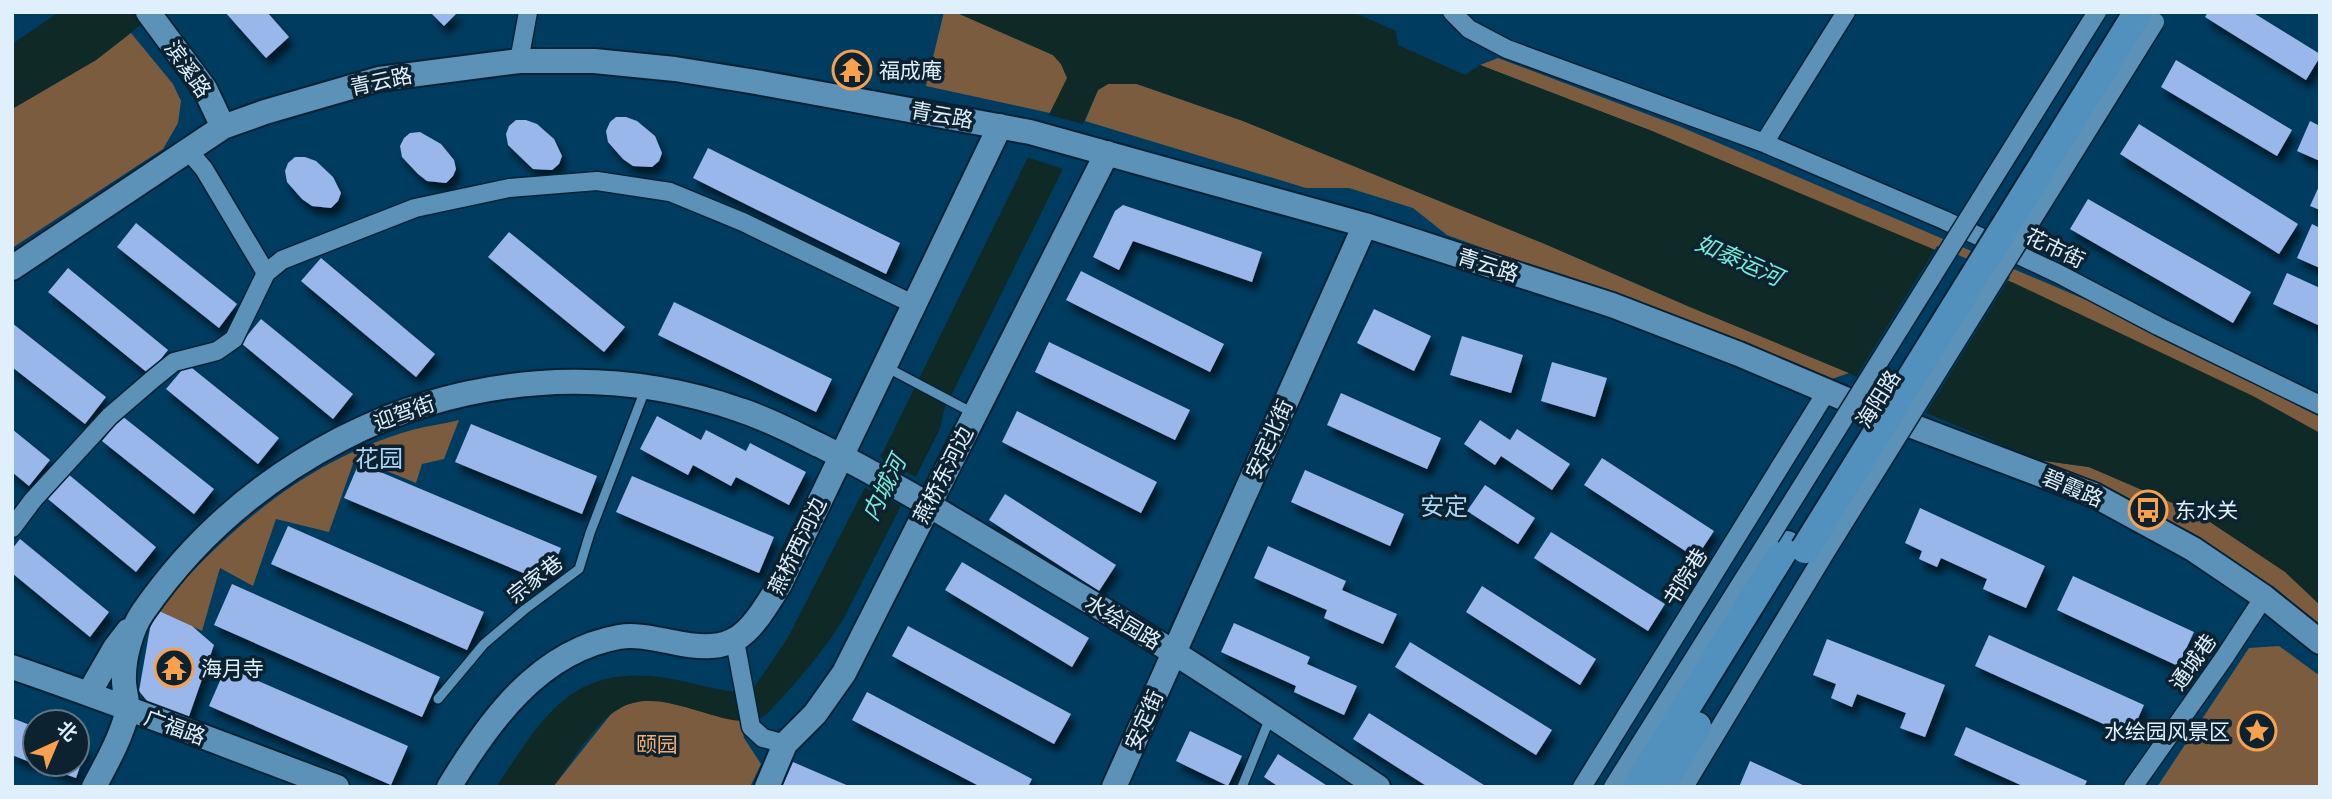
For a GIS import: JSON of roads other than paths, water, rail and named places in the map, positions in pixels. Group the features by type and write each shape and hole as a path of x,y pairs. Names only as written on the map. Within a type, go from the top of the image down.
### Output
{"main road":[{"name":"海阳路","path":"1660,787 1796,547 2120,12"},
{"name":"海阳路","path":"1637,787 2151,16"}],"street":[{"name":"滨溪路","path":"148,12 205,89 223,127"},
{"path":"519,61 528,12"},
{"name":"花市街","path":"1452,12 1469,29 1507,49 1765,143 1990,242 2320,405"},
{"path":"1765,143 1846,12"},
{"path":"1684,787 1796,547 2097,12"},
{"name":"青云路","path":"12,268 187,149 223,127 265,112 379,79 519,61 594,61 675,69 1000,125 1082,146 1365,225 1612,305 1739,354 1878,413"},
{"name":"燕桥西河边","path":"735,641 758,619 851,462 885,366 1000,125"},
{"path":"187,149 204,169 265,273"},
{"name":"燕桥东河边","path":"767,787 785,744 815,714 844,673 921,500 974,414 1107,153"},
{"path":"12,528 33,500 110,416 153,379 174,362 217,351 234,339 265,273 282,260 415,208 509,188 597,181 670,192 743,222 915,305"},
{"name":"安定北街","path":"1174,653 1365,225"},
{"name":"迎驾街","path":"94,787 128,710 124,679 129,648 139,617 186,557 246,499 318,451 362,429 405,411 456,395 509,385 559,382 647,386 740,410 780,426 851,462"},
{"name":"书院巷","path":"1582,787 1827,391"},
{"name":"碧霞路","path":"1878,413 2094,495 2193,549 2263,597 2320,642"},
{"name":"水绘园路","path":"851,462 921,500 1174,653 1378,787"},
{"path":"1613,787 1796,547"},
{"name":"通城巷","path":"2133,787 2224,658 2263,597"},
{"path":"89,693 115,648 139,617"},
{"path":"449,787 484,735 522,688 557,660 590,644 622,636 652,638 711,649 735,641 751,727 763,738 785,744"},
{"name":"安定街","path":"1114,787 1174,653"},
{"name":"广福路","path":"12,667 89,693 332,786"}],"lane":[{"path":"885,366 974,414"},
{"name":"宗家巷","path":"438,699 484,643 579,569 590,533 647,386"},
{"path":"1242,787 1271,716"}],"water":[{"path":"59,12 157,12 96,60 12,109 12,44"},
{"path":"955,12 1353,12 1396,31 1398,45 1465,75 1480,65 1652,131 2014,283 2253,396 2320,433 2320,605 2285,572 2198,514 2089,467 2038,460 1893,399 1849,373 1545,244 1243,121 1137,84 1108,84 1098,90 1059,177 944,410 940,429 844,618 796,682 765,716 749,721 732,720 658,701 639,702 622,707 593,732 553,787 496,787 546,718 563,701 583,687 606,679 634,676 667,678 719,689 751,692 787,639 877,464 1067,78 1061,64 1053,55"}],"place":[{"name":"福成庵","path":"852,70"},
{"name":"东水关","path":"2148,510"},
{"name":"海月寺","path":"174,668"},
{"name":"水绘园风景区","path":"2257,731"}],"district":[{"name":"花园","path":"379,458"},
{"name":"安定","path":"1444,506"}],"water label":[{"name":"如泰运河","path":"1739,260"},
{"name":"内城河","path":"884,488"}],"park label":[{"name":"颐园","path":"657,744"}]}
